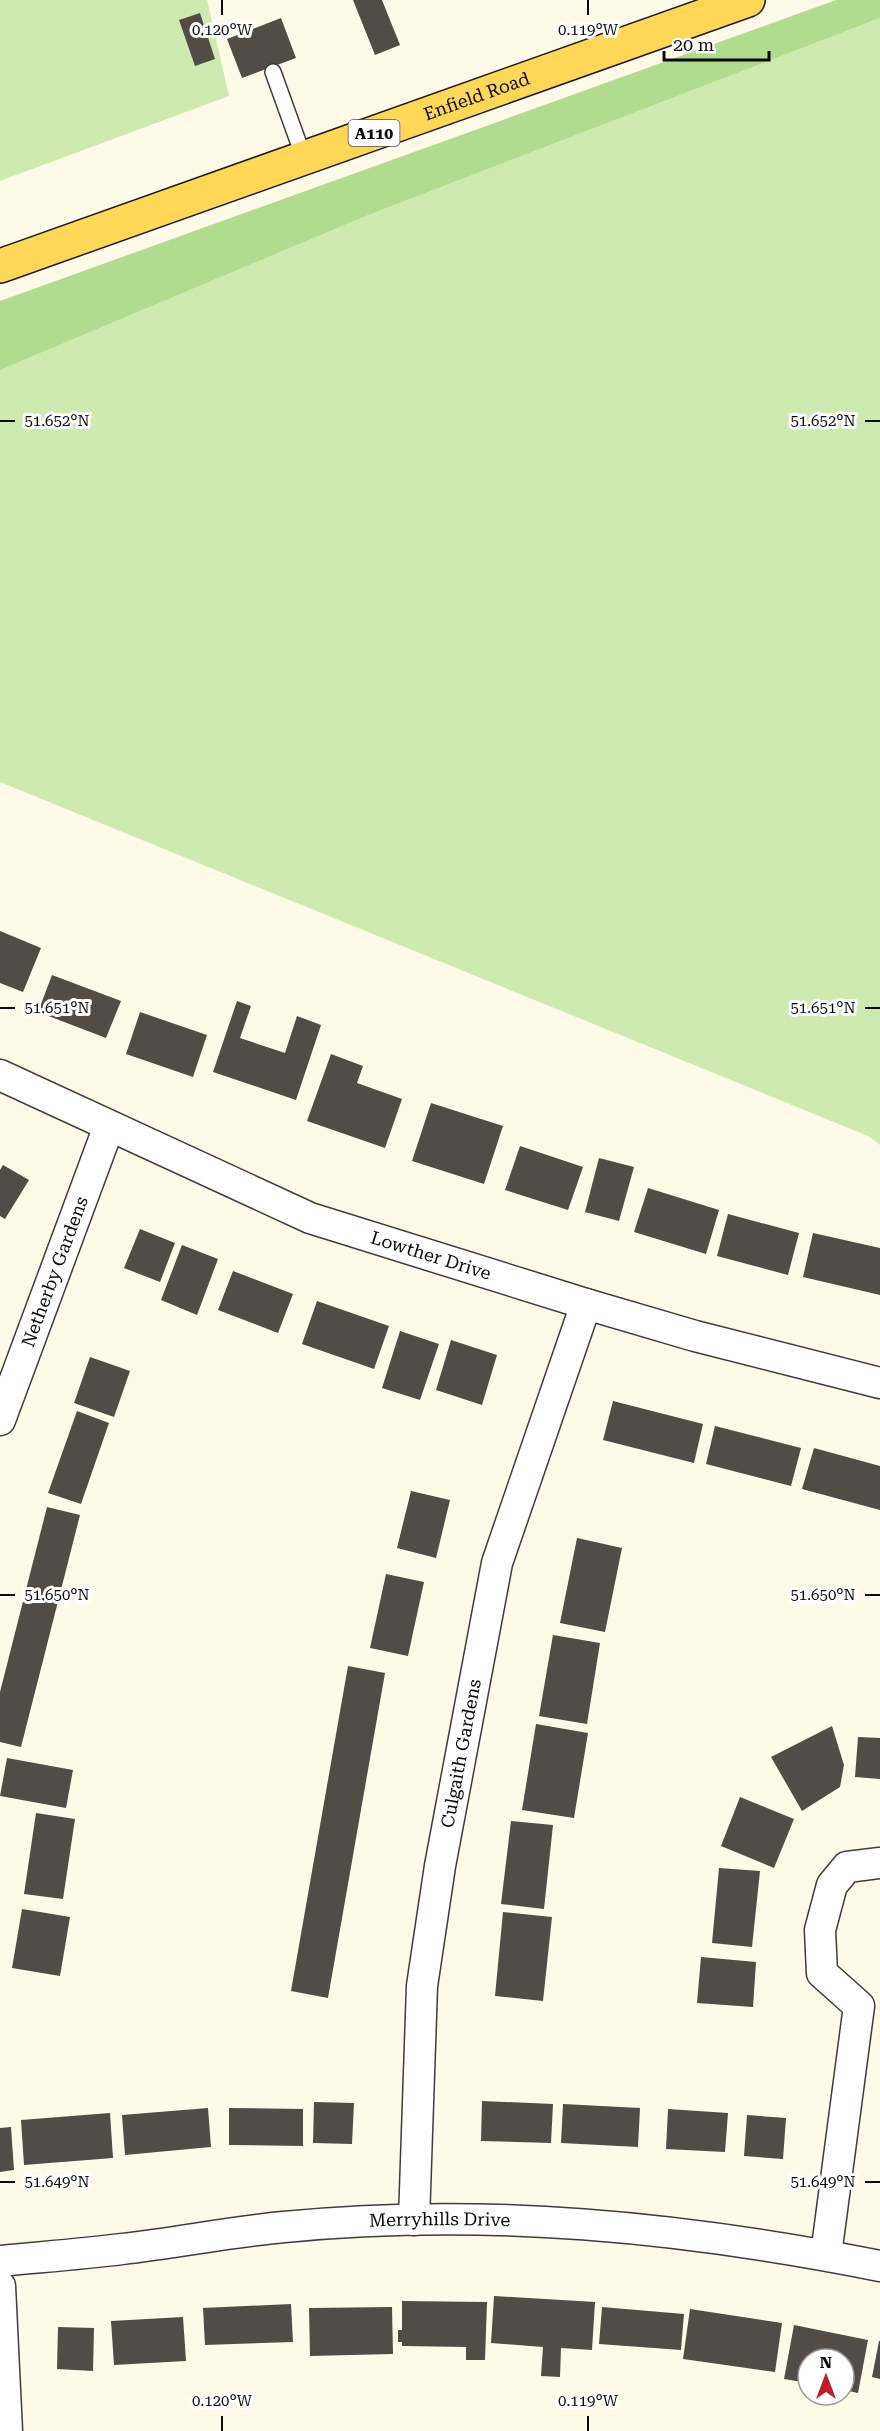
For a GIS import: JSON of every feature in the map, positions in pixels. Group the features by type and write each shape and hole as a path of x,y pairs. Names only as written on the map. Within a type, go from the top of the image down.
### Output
{"main road":[{"name":"Enfield Road","path":"0,266 748,0"}],"street":[{"name":"Lowther Drive","path":"0,1075 310,1218 695,1336 880,1383"},
{"name":"Netherby Gardens","path":"0,1420 109,1126"},
{"name":"Culgaith Gardens","path":"414,2220 422,1986 447,1831 497,1563 586,1304"},
{"path":"826,2255 869,2000 822,1973 820,1930 832,1885 847,1867 880,1863"},
{"name":"Merryhills Drive","path":"0,2261 122,2249 285,2227 414,2220 549,2220 680,2232 880,2266"},
{"path":"0,2286 7,2431"}],"lane":[{"path":"273,72 304,158"}],"green space":[{"path":"0,0 207,0 229,96 0,181"},
{"path":"836,0 880,0 880,18 366,216 0,370 0,301"},
{"path":"880,18 880,1145 868,1136 0,782 0,370 366,216"}],"building":[{"path":"353,0 382,0 400,45 375,55"},
{"path":"200,13 215,59 195,66 179,20"},
{"path":"281,18 296,58 242,78 227,39"},
{"path":"0,931 41,948 23,992 0,983"},
{"path":"52,975 121,1001 106,1038 38,1012"},
{"path":"237,1001 251,1006 240,1038 285,1053 297,1016 321,1025 296,1100 213,1072"},
{"path":"140,1012 207,1035 193,1077 126,1054"},
{"path":"331,1054 363,1066 357,1083 402,1099 385,1148 307,1121"},
{"path":"431,1103 503,1126 484,1184 412,1161"},
{"path":"520,1146 583,1167 568,1210 505,1190"},
{"path":"599,1158 634,1167 619,1221 585,1212"},
{"path":"3,1165 29,1180 5,1219 0,1216 0,1170"},
{"path":"648,1188 719,1210 706,1254 634,1232"},
{"path":"728,1214 799,1233 788,1275 717,1256"},
{"path":"140,1229 175,1243 160,1282 124,1268"},
{"path":"813,1233 880,1248 880,1295 803,1277"},
{"path":"182,1245 218,1259 197,1315 161,1300"},
{"path":"233,1271 293,1294 278,1333 218,1310"},
{"path":"317,1301 389,1326 374,1369 302,1344"},
{"path":"400,1331 439,1344 420,1400 382,1388"},
{"path":"451,1340 497,1355 482,1405 436,1390"},
{"path":"90,1357 130,1371 114,1417 74,1403"},
{"path":"613,1401 703,1424 694,1463 603,1440"},
{"path":"77,1411 109,1423 81,1504 48,1493"},
{"path":"715,1426 801,1448 791,1486 706,1464"},
{"path":"814,1448 880,1466 880,1510 802,1489"},
{"path":"411,1491 450,1500 436,1558 397,1548"},
{"path":"47,1507 80,1515 21,1747 0,1742 0,1692"},
{"path":"577,1538 622,1548 605,1632 560,1623"},
{"path":"386,1574 424,1582 408,1656 370,1648"},
{"path":"553,1635 600,1643 587,1724 539,1716"},
{"path":"348,1666 385,1673 328,1998 291,1991"},
{"path":"536,1724 588,1733 574,1818 522,1810"},
{"path":"832,1726 844,1765 840,1787 802,1811 771,1757"},
{"path":"858,1737 880,1738 880,1779 855,1777"},
{"path":"7,1758 73,1770 66,1808 0,1796"},
{"path":"740,1797 794,1819 774,1868 721,1846"},
{"path":"36,1813 75,1819 63,1899 24,1894"},
{"path":"511,1821 553,1825 544,1909 501,1904"},
{"path":"719,1868 760,1871 752,1947 712,1943"},
{"path":"22,1909 70,1917 60,1976 12,1968"},
{"path":"503,1912 552,1917 543,2001 495,1996"},
{"path":"701,1957 756,1962 753,2007 697,2003"},
{"path":"482,2101 553,2104 551,2143 481,2141"},
{"path":"314,2102 354,2103 352,2144 313,2143"},
{"path":"563,2104 640,2108 638,2147 561,2143"},
{"path":"208,2108 211,2147 125,2155 122,2115"},
{"path":"229,2108 303,2109 303,2146 229,2145"},
{"path":"668,2109 728,2113 725,2152 666,2149"},
{"path":"110,2113 113,2158 24,2165 21,2120"},
{"path":"747,2115 786,2118 783,2159 744,2156"},
{"path":"11,2127 14,2170 0,2172 0,2128"},
{"path":"494,2296 595,2302 592,2350 561,2348 560,2377 541,2376 543,2347 491,2343"},
{"path":"402,2301 487,2302 485,2360 466,2360 466,2347 402,2346 402,2342 398,2342 398,2330 402,2330"},
{"path":"291,2304 293,2342 205,2345 203,2308"},
{"path":"392,2307 393,2354 310,2356 309,2308"},
{"path":"602,2307 684,2314 681,2350 599,2344"},
{"path":"690,2309 782,2323 775,2372 683,2359"},
{"path":"183,2317 186,2361 114,2365 111,2321"},
{"path":"794,2325 868,2340 858,2393 856,2393 856,2347 796,2347 796,2381 784,2379"},
{"path":"58,2327 94,2328 93,2371 57,2369"},
{"path":"880,2341 880,2379 872,2377"}]}
